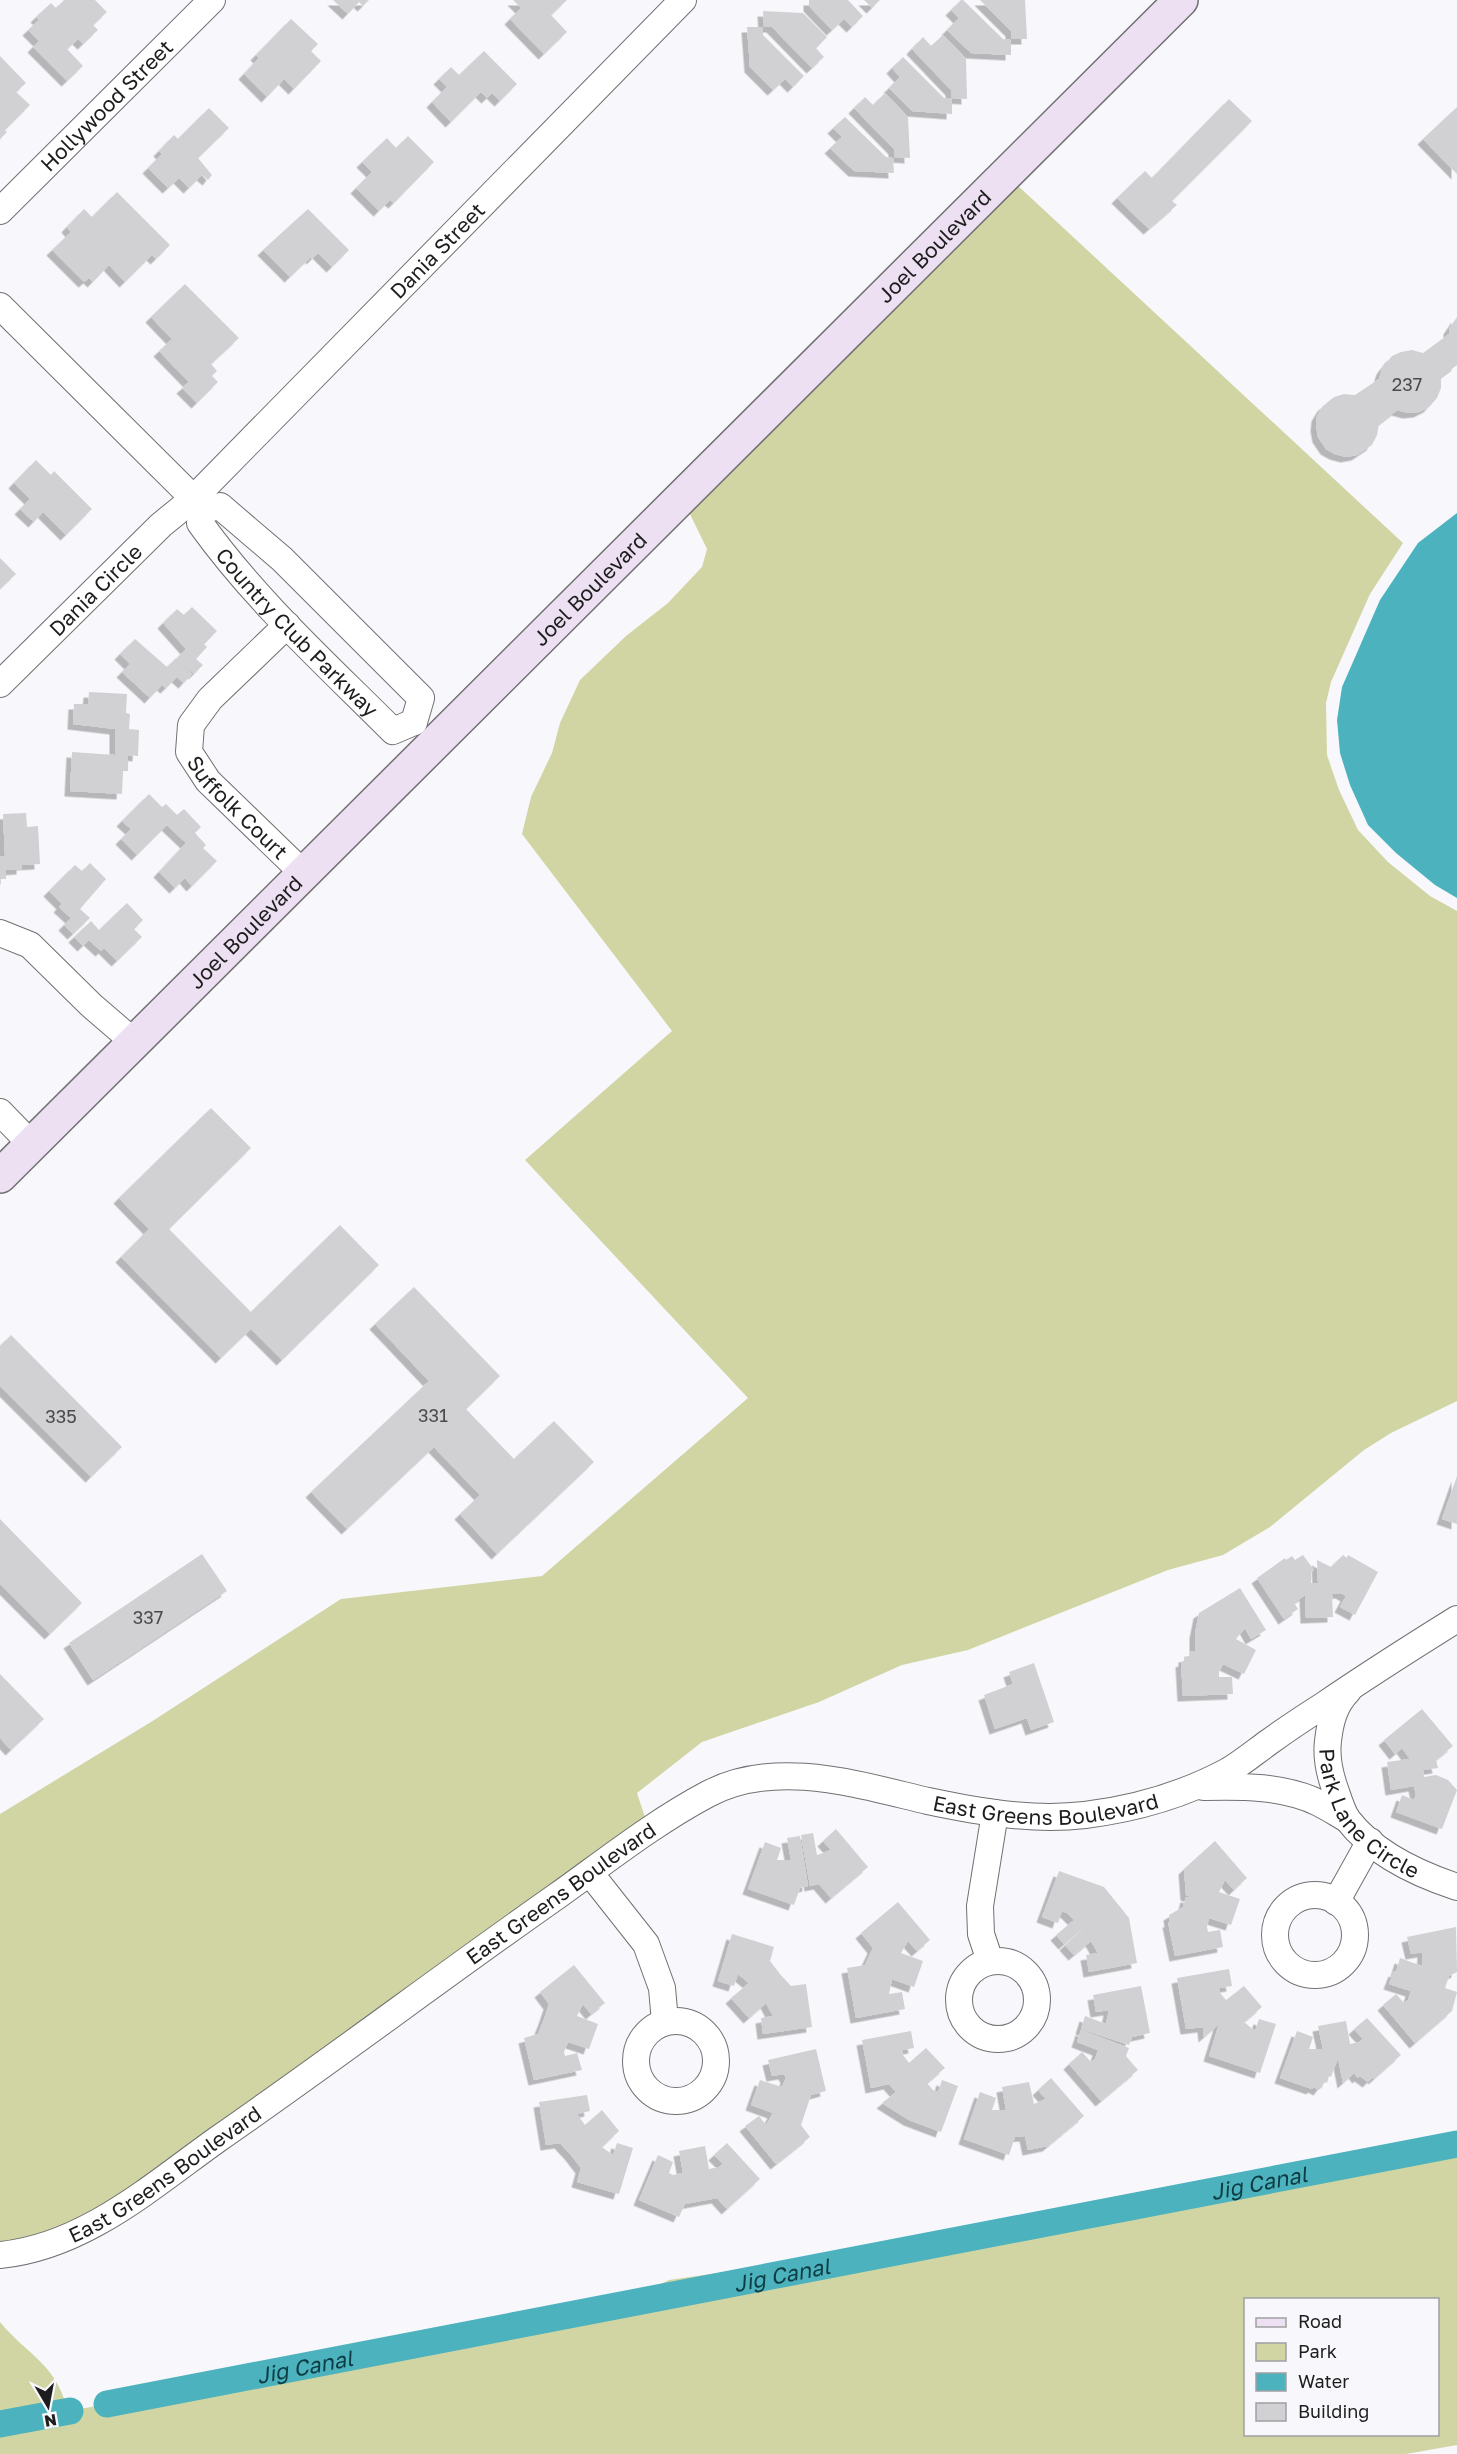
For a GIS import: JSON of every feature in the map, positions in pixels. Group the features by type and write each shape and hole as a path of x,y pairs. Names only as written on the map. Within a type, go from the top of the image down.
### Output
{"main road":[{"name":"Joel Boulevard","path":"0,1176 304,874 424,733 1181,0"}],"street":[{"name":"Hollywood Street","path":"0,211 212,0"},
{"name":"Dania Street","path":"198,504 683,0"},
{"path":"0,306 198,504"},
{"name":"Country Club Parkway","path":"198,504 220,506 282,559 421,698 424,733 393,731 287,625 227,560 200,523 198,504"},
{"name":"Dania Circle","path":"0,684 161,525 198,504"},
{"name":"Suffolk Court","path":"287,625 210,699 191,725 189,752 208,781 304,874"},
{"path":"0,933 30,945 91,1005 135,1043"},
{"path":"0,1112 32,1145"},
{"path":"1359,1681 1457,1619"},
{"name":"East Greens Boulevard","path":"0,2255 40,2248 106,2217 685,1806 715,1790 746,1780 779,1777 837,1781 995,1813 1052,1818 1088,1815 1123,1809 1192,1788 1231,1769 1359,1681"},
{"name":"Park Lane Circle","path":"1359,1681 1344,1695 1333,1713 1327,1751 1329,1771 1347,1820 1370,1841 1402,1864 1429,1878 1457,1887"},
{"name":"East Greens Boulevard","path":"1192,1788 1240,1786 1294,1794 1318,1802 1347,1820"},
{"path":"990,1961 981,1934 980,1906 995,1813"},
{"path":"1336,1902 1370,1841"},
{"path":"590,1873 646,1944 662,1988 665,2022"}],"green space":[{"path":"1016,184 1403,543 1370,594 1331,682 1326,703 1327,755 1339,790 1358,830 1388,862 1430,896 1457,911 1457,1401 1391,1433 1364,1450 1270,1527 1223,1555 1168,1570 968,1650 902,1665 819,1702 702,1742 637,1793 648,1826 83,2240 0,2260 0,1814 151,1722 341,1599 542,1576 748,1398 525,1160 672,1031 522,834 531,797 552,753 560,723 580,680 626,636 668,603 702,567 707,549 688,510"},
{"path":"1457,2147 1457,2445 1406,2454 0,2454 0,2322 40,2361 56,2381 68,2411 600,2318 638,2295 669,2280 871,2251"}],"water":[{"path":"1457,513 1457,898 1435,885 1396,853 1368,825 1350,785 1340,753 1337,720 1342,687 1380,600 1418,543"}],"building":[{"path":"64,0 95,0 107,12 93,25 98,30 83,44 78,39 67,49 83,66 67,81 33,47 39,41 28,30 39,20 36,17 51,3 56,8"},
{"path":"333,0 369,0 363,6 359,2 348,14"},
{"path":"513,0 567,0 551,15 567,32 544,54 510,19 521,8"},
{"path":"809,0 848,0 863,16 852,27 844,19 832,30 809,6"},
{"path":"864,0 880,0 872,8"},
{"path":"961,0 1003,39 1011,40 1011,55 971,53 947,30 959,18 951,10"},
{"path":"980,0 1025,0 1027,39 1011,39 1011,31"},
{"path":"763,11 803,13 827,37 816,48 824,57 812,68 772,27 764,27"},
{"path":"291,19 318,44 311,51 321,61 294,89 284,79 267,97 244,74 259,58 256,55"},
{"path":"747,27 763,27 763,35 804,76 793,87 785,79 773,90 750,67"},
{"path":"943,35 966,59 967,99 952,98 951,90 912,49 923,37 931,46"},
{"path":"484,51 517,84 500,101 492,93 487,98 481,92 451,122 432,102 447,87 439,79 451,67 459,75"},
{"path":"0,56 26,83 16,92 30,105 5,130 7,132 0,139"},
{"path":"903,57 944,98 952,98 952,114 912,111 889,88 900,77 892,68"},
{"path":"885,93 908,117 910,158 894,157 894,149 854,108 865,97 873,105"},
{"path":"1229,99 1252,121 1172,201 1177,205 1149,229 1117,198 1145,171 1152,178"},
{"path":"1457,107 1457,174 1423,139"},
{"path":"209,108 229,128 198,158 212,175 208,180 202,175 189,188 179,178 168,188 148,168 162,154 159,151 174,135 178,139"},
{"path":"845,117 886,157 893,158 894,173 854,171 830,148 842,137 833,128"},
{"path":"408,136 434,162 394,203 390,200 379,211 356,188 372,172 362,162 387,138 396,148"},
{"path":"117,192 170,245 156,259 152,255 125,282 109,265 93,282 89,278 84,282 52,250 71,232 67,227 84,209 92,217"},
{"path":"308,209 349,250 332,267 318,253 290,277 263,250"},
{"path":"185,284 239,338 211,364 217,371 212,376 218,382 197,403 182,388 189,382 159,351 172,339 151,317"},
{"path":"1457,317 1457,365 1441,377 1441,388 1437,398 1429,407 1419,412 1408,413 1397,410 1379,424 1372,445 1357,455 1346,457 1326,449 1318,437 1316,426 1317,416 1323,406 1334,397 1344,394 1355,395 1379,379 1382,369 1392,356 1412,350 1423,353 1449,334 1449,329"},
{"path":"36,460 51,475 54,471 92,509 66,535 43,512 34,522 20,509 30,499 14,483"},
{"path":"0,558 16,574 0,589"},
{"path":"192,607 217,631 204,644 207,647 196,659 203,665 194,674 177,658 186,649 163,623 177,609 184,615"},
{"path":"135,639 167,667 176,658 192,674 184,683 177,677 166,688 162,685 150,698 122,672 130,664 120,654"},
{"path":"89,692 127,694 126,713 130,714 129,729 139,730 138,756 128,755 128,771 123,771 122,794 70,791 72,752 115,755 115,729 73,724 74,704 88,704"},
{"path":"149,794 162,807 166,804 177,815 184,809 201,827 195,833 206,845 203,848 217,861 192,886 185,878 175,888 159,872 186,843 167,825 137,855 121,839 131,829 122,821"},
{"path":"26,813 27,827 38,826 40,864 22,865 22,869 6,870 6,879 0,879 0,856 5,856 3,814"},
{"path":"90,863 106,879 80,909 90,918 73,934 64,925 71,918 59,907 62,904 49,891 75,865 82,871"},
{"path":"127,903 143,920 134,929 142,937 117,961 104,948 101,951 89,940 83,946 74,937 91,921 99,930"},
{"path":"211,1108 251,1148 169,1229 251,1312 340,1225 379,1265 282,1360 251,1329 221,1358 121,1257 149,1229 119,1198"},
{"path":"414,1287 500,1376 466,1409 514,1459 554,1421 594,1462 497,1554 460,1514 480,1495 434,1447 347,1529 311,1492 429,1381 375,1324"},
{"path":"11,1335 122,1447 91,1477 0,1386 0,1346"},
{"path":"1457,1476 1457,1524 1442,1519"},
{"path":"0,1519 82,1603 50,1634 0,1584"},
{"path":"202,1554 227,1591 93,1680 69,1643"},
{"path":"1303,1555 1314,1570 1311,1572 1311,1583 1318,1583 1317,1560 1331,1567 1343,1555 1347,1558 1348,1555 1378,1572 1355,1615 1340,1607 1346,1596 1341,1593 1332,1594 1333,1617 1306,1618 1305,1595 1294,1603 1298,1609 1284,1619 1257,1578 1285,1558 1286,1560 1292,1556 1295,1560"},
{"path":"1240,1588 1266,1630 1251,1639 1245,1628 1236,1639 1256,1650 1244,1674 1223,1664 1219,1677 1232,1677 1233,1694 1183,1696 1181,1662 1184,1661 1184,1657 1190,1656 1190,1651 1195,1651 1195,1633 1199,1613"},
{"path":"1034,1663 1054,1722 1031,1730 1027,1718 995,1729 984,1695 1013,1684 1009,1672"},
{"path":"0,1674 44,1719 11,1750 0,1738"},
{"path":"1422,1709 1453,1746 1436,1760 1438,1768 1423,1770 1424,1777 1436,1775 1448,1780 1457,1790 1442,1829 1396,1812 1402,1795 1414,1800 1416,1795 1414,1786 1391,1790 1387,1762 1410,1759 1402,1748 1395,1754 1384,1740"},
{"path":"836,1829 868,1867 831,1898 819,1884 810,1886 801,1835 813,1833 817,1855 831,1850 823,1841"},
{"path":"800,1836 808,1886 800,1888 794,1905 748,1889 765,1842 781,1848 777,1860 791,1860 787,1838"},
{"path":"1215,1841 1247,1878 1234,1890 1225,1880 1219,1892 1240,1899 1231,1925 1209,1918 1208,1932 1220,1930 1223,1947 1175,1956 1168,1922 1170,1922 1169,1915 1183,1907 1186,1897 1197,1899 1186,1895 1184,1869"},
{"path":"1059,1871 1104,1887 1129,1918 1137,1963 1089,1972 1086,1955 1098,1953 1091,1941 1074,1955 1065,1945 1095,1918 1064,1944 1056,1935 1074,1920 1062,1911 1058,1923 1042,1917"},
{"path":"898,1902 930,1940 917,1951 908,1941 901,1953 923,1961 914,1987 892,1979 889,1994 902,1992 905,2009 856,2018 847,1968 865,1965 873,1948 861,1933"},
{"path":"1456,1927 1457,1972 1449,1976 1445,1988 1457,1992 1452,2011 1415,2043 1383,2005 1396,1994 1404,2003 1408,2000 1411,1991 1389,1984 1400,1958 1422,1966 1423,1952 1411,1954 1407,1937"},
{"path":"732,1934 774,1947 770,1961 780,1974 791,1986 806,1984 812,2027 763,2034 761,2018 773,2016 766,2003 749,2018 731,1998 749,1983 738,1974 734,1986 718,1981"},
{"path":"574,1965 605,2003 591,2014 583,2004 577,2016 598,2024 589,2049 568,2042 564,2052 565,2056 577,2053 582,2070 534,2080 524,2038 538,2034 544,2019 549,2004 540,1992"},
{"path":"1229,1969 1232,1986 1219,1988 1226,2000 1244,1986 1262,2007 1244,2022 1255,2031 1259,2019 1276,2024 1260,2073 1209,2056 1219,2024 1204,2037 1203,2027 1186,2029 1177,1978"},
{"path":"1141,1986 1150,2033 1132,2037 1129,2045 1081,2029 1085,2016 1106,2024 1109,2010 1096,2012 1093,1995"},
{"path":"1367,2018 1401,2055 1374,2079 1373,2077 1368,2082 1360,2076 1358,2078 1354,2073 1343,2083 1338,2058 1331,2077 1329,2076 1327,2083 1325,2082 1319,2090 1280,2078 1297,2031 1313,2037 1309,2049 1323,2049 1318,2026 1346,2021 1350,2044 1363,2039 1354,2029"},
{"path":"1081,2030 1129,2048 1126,2056 1138,2070 1101,2101 1069,2064 1082,2052 1091,2062 1095,2059 1098,2050 1077,2042"},
{"path":"911,2031 914,2048 902,2050 909,2063 926,2048 945,2068 927,2083 938,2092 942,2080 958,2086 941,2132 909,2120 882,2103 896,2092 889,2084 871,2088 862,2040"},
{"path":"816,2049 826,2091 811,2095 801,2125 810,2137 776,2164 745,2126 759,2116 766,2125 773,2113 751,2105 760,2080 782,2087 786,2078 784,2074 772,2076 768,2060"},
{"path":"1051,2078 1084,2116 1048,2146 1028,2150 1025,2136 1015,2137 1009,2155 964,2139 980,2092 996,2098 992,2110 1006,2110 1002,2087 1029,2082 1034,2104 1046,2099 1038,2090"},
{"path":"587,2095 590,2111 577,2114 585,2125 602,2110 619,2131 602,2147 613,2155 617,2143 633,2148 619,2194 577,2182 581,2168 571,2155 560,2143 546,2145 539,2102"},
{"path":"727,2143 760,2179 727,2209 717,2198 685,2204 679,2217 639,2200 658,2155 673,2162 669,2173 673,2175 683,2173 679,2151 705,2146 709,2169 723,2164 714,2155"}],"waterway":[{"name":"Jig Canal","path":"107,2404 1457,2144"},
{"name":"Jig Canal","path":"0,2424 70,2411"}]}
